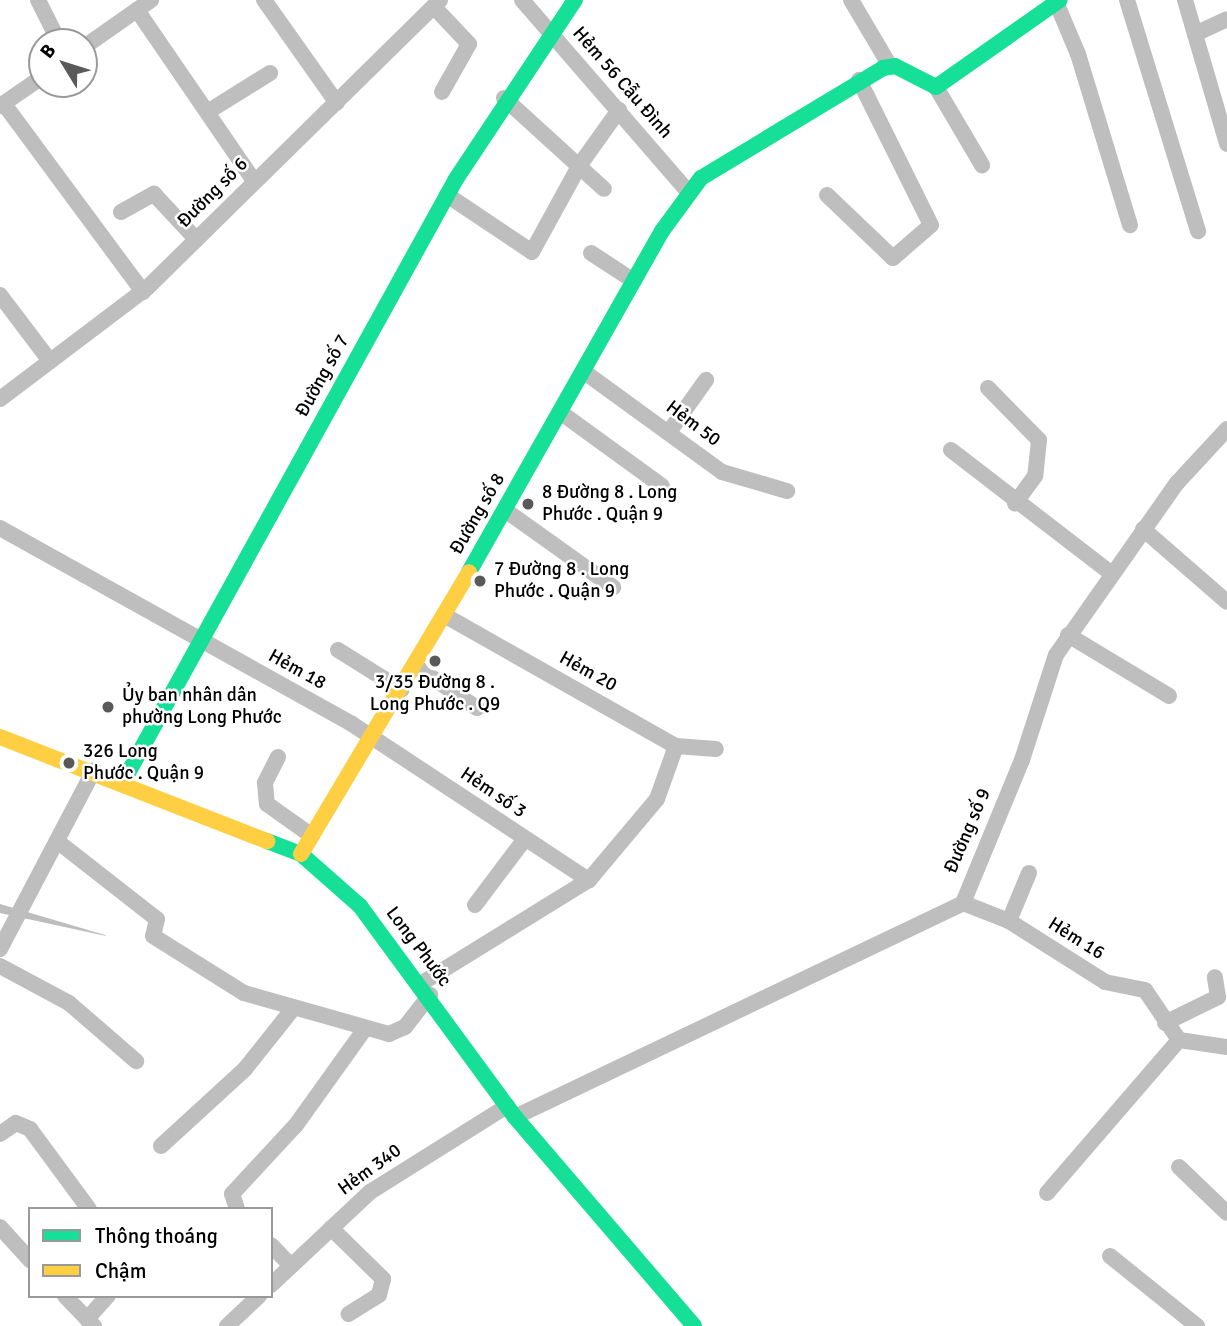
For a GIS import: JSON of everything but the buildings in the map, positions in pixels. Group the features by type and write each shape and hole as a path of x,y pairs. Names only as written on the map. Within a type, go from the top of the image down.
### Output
{"street":[{"path":"38,0 52,28"},
{"path":"98,37 151,0"},
{"path":"264,0 337,103"},
{"name":"Hẻm 56 Cẫu Đình","path":"522,0 689,193"},
{"name":"Đường số 7","path":"122,782 198,640 447,195 504,98 549,31 575,0"},
{"path":"851,0 890,66 936,87 982,165"},
{"path":"1127,0 1198,231"},
{"path":"1185,0 1227,144"},
{"path":"936,87 1058,1 1078,54 1129,225"},
{"path":"437,3 469,44 442,92"},
{"name":"Đường số 6","path":"0,399 143,292 437,3"},
{"path":"137,10 209,111 254,181"},
{"path":"1195,34 1227,19"},
{"name":"Đường số 8","path":"301,854 375,739 634,281 689,193 715,164 859,80 890,66"},
{"path":"209,111 270,73"},
{"path":"827,195 893,258 931,225 859,80"},
{"path":"28,87 2,105 143,292"},
{"path":"504,98 604,189"},
{"path":"447,195 532,252 579,166 619,110"},
{"path":"121,212 154,194 196,239"},
{"path":"591,253 634,281"},
{"path":"0,295 50,361"},
{"name":"Hẻm 50","path":"583,371 746,484 787,491"},
{"path":"669,432 706,380"},
{"path":"988,388 1039,440 1035,476 1016,504"},
{"path":"560,412 662,486"},
{"name":"Đường số 9","path":"511,1111 963,903 1068,635 1143,529 1227,429"},
{"path":"951,450 1016,504 1111,573"},
{"path":"505,510 613,587"},
{"name":"Hẻm 18","path":"0,528 375,739"},
{"path":"1143,529 1227,601"},
{"name":"Hẻm 20","path":"444,615 676,746 716,749"},
{"path":"1068,635 1169,696"},
{"path":"338,650 402,690"},
{"path":"415,666 477,708"},
{"name":"Long Phước","path":"0,737 94,771 301,854 360,906 426,989 511,1111 694,1326"},
{"name":"Hẻm số 3","path":"375,739 524,840 589,880"},
{"path":"57,841 157,919 153,936 223,982 292,1010 364,1030 398,1031 426,989 589,880 657,799 676,746"},
{"path":"278,757 264,797 312,836"},
{"path":"0,949 94,771"},
{"path":"475,905 524,840"},
{"path":"1009,921 1029,873"},
{"name":"Hẻm 16","path":"963,903 1009,921 1105,982 1145,990 1179,1040"},
{"path":"0,966 69,1003 136,1060"},
{"path":"1165,1023 1219,997 1215,977"},
{"path":"161,1146 245,1069 292,1010"},
{"path":"236,1207 232,1194 296,1125 364,1030"},
{"path":"1047,1193 1179,1040 1227,1047"},
{"name":"Hẻm 340","path":"273,1283 369,1192 511,1111"},
{"path":"0,1135 16,1124 30,1129 88,1207"},
{"path":"1179,1167 1227,1213"},
{"path":"0,1227 28,1258"},
{"path":"331,1228 383,1279 379,1295 348,1314"},
{"path":"273,1247 291,1266"},
{"path":"1110,1256 1197,1326"},
{"path":"67,1298 90,1322 107,1298"},
{"path":"228,1326 257,1298"}],"shaded area":[{"path":"0,904 105,935 106,936 0,913"}],"traffic: fast":[{"path":"123,782 456,179 575,0"},
{"path":"469,572 662,231 701,178 883,68 895,66 936,87 1060,0"},
{"path":"267,841 301,854 360,906 515,1117 694,1326"}],"traffic: slow":[{"path":"301,854 469,572"},
{"path":"0,737 267,841"}],"place":[{"name":"8 Đường 8 . Long Phước . Quận 9","path":"528,504"},
{"name":"7 Đường 8 . Long Phước . Quận 9","path":"480,581"},
{"name":"3/35 Đường 8 . Long Phước . Q9","path":"435,661"},
{"name":"Ủy ban nhân dân phường Long Phước","path":"108,707"},
{"name":"326 Long Phước . Quận 9","path":"69,763"}]}
